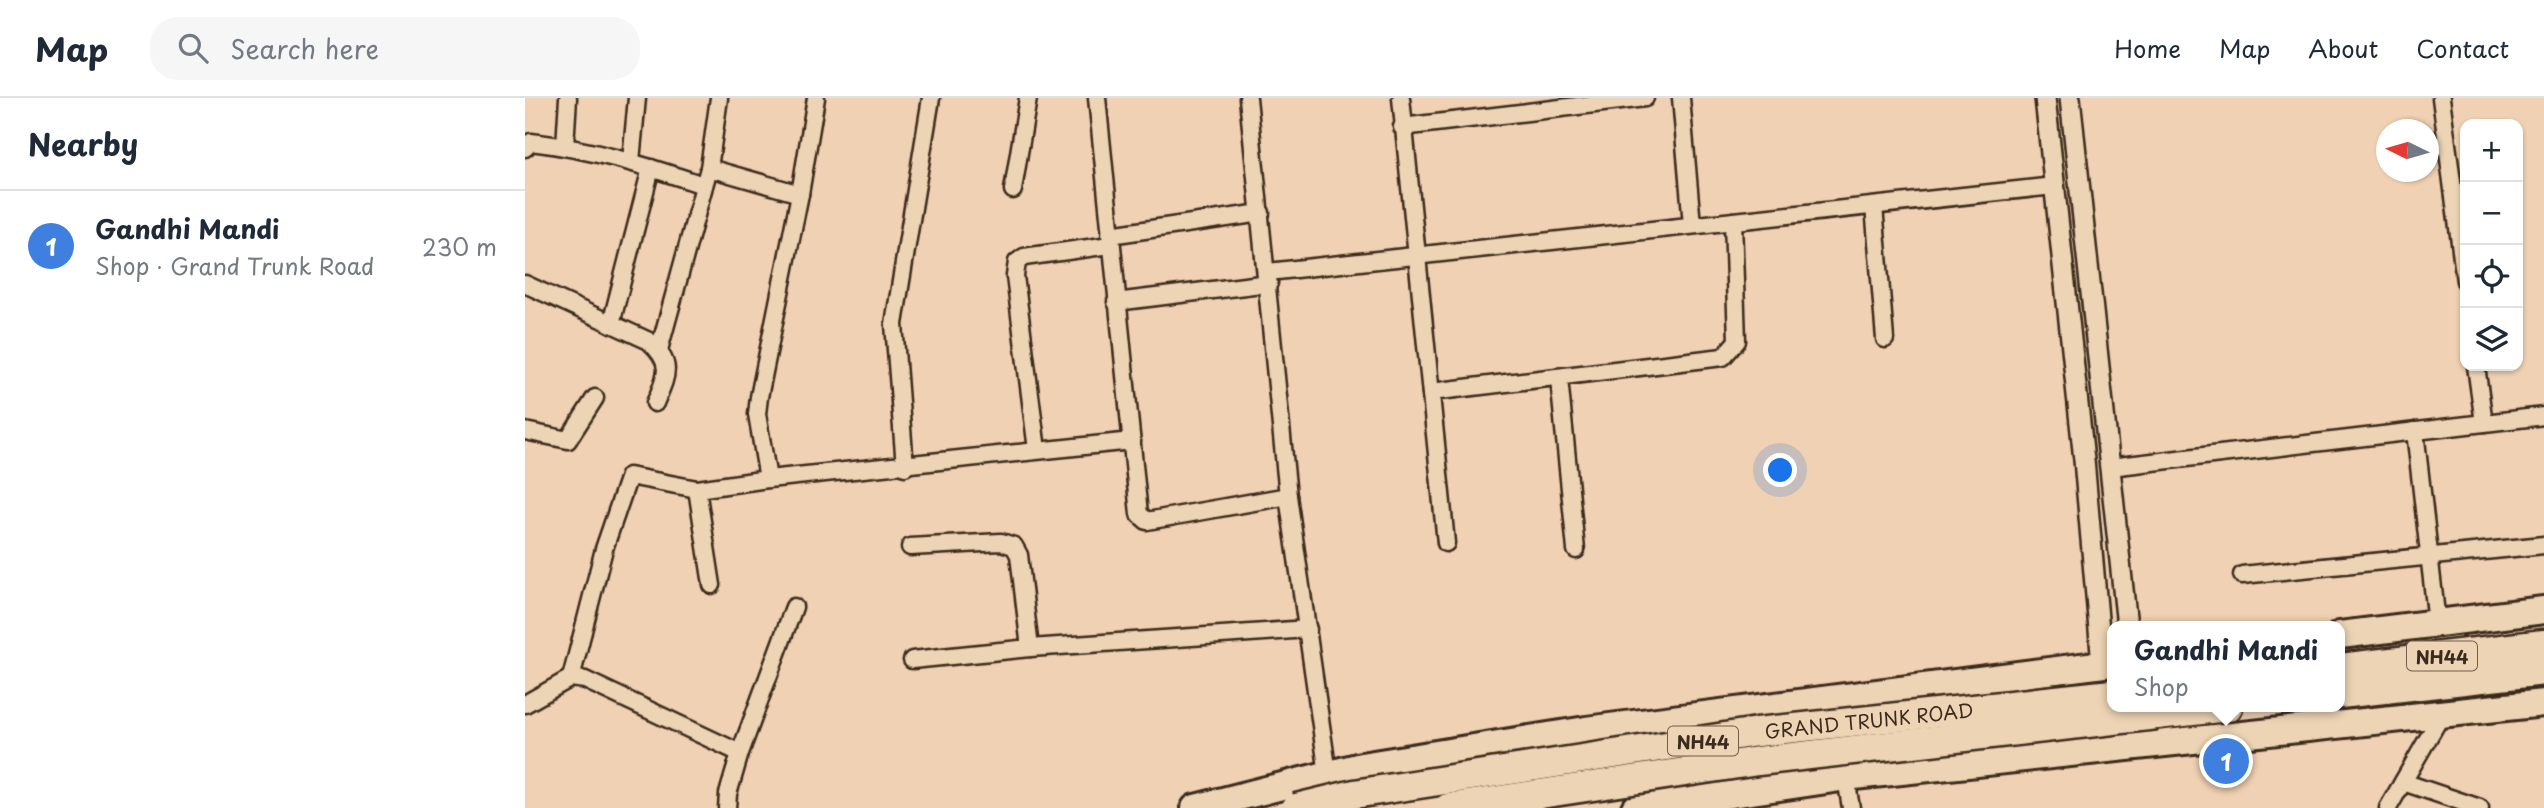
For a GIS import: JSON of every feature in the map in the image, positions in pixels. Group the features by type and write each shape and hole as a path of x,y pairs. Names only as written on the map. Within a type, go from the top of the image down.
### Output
{"highway":[{"path":"2345,634 2544,610"},
{"name":"NH44","path":"2345,667 2544,644"},
{"path":"1195,808 1361,766 1459,750 1586,730 2107,663"},
{"name":"NH44","path":"2345,693 2544,671"},
{"name":"GRAND TRUNK ROAD","path":"1296,808 1354,794 1758,732 2107,695"},
{"path":"1635,808 1739,801 1846,778 2544,703"},
{"name":"GRAND TRUNK ROAD","path":"1448,808 1758,761 2184,712"},
{"path":"1459,750 1473,808"}],"street":[{"path":"565,146 568,98"},
{"path":"631,161 637,98"},
{"path":"659,350 709,168 719,98"},
{"path":"768,479 757,414 759,397 800,194 816,98"},
{"path":"905,467 894,342 895,309 931,98"},
{"path":"1013,190 1028,98"},
{"path":"1097,98 1137,508 1142,518 1147,521 1288,496"},
{"path":"1248,98 1288,496 1328,774"},
{"path":"1401,98 1446,543"},
{"path":"1402,127 1644,98"},
{"path":"1681,98 1692,225"},
{"path":"2045,98 2107,663"},
{"path":"2070,98 2126,621"},
{"path":"2441,98 2460,245"},
{"path":"525,148 531,142 565,146 631,161 703,185"},
{"path":"611,324 651,168"},
{"path":"709,168 800,194"},
{"path":"1116,302 1418,254 2054,186"},
{"path":"1874,206 1885,339"},
{"path":"1037,450 1015,276 1017,262 1024,257 1261,213"},
{"path":"1431,392 1723,357 1737,341 1733,221"},
{"path":"525,284 649,341 659,350 666,359 667,366 665,379 655,403"},
{"path":"2477,371 2484,423"},
{"path":"1559,378 1576,550"},
{"path":"525,431 568,440 595,398"},
{"path":"2110,467 2544,416"},
{"path":"2415,431 2437,623"},
{"path":"571,678 604,549 629,476 697,489 1132,440"},
{"path":"697,489 712,585"},
{"path":"910,547 1000,542 1014,547 1019,555 1030,648"},
{"path":"2242,575 2544,545"},
{"path":"727,808 727,794 740,753 795,607"},
{"path":"912,660 1030,648 1308,629"},
{"path":"525,704 571,678 585,680 740,753"},
{"path":"2388,808 2442,714"},
{"path":"1846,778 1851,808"},
{"path":"2403,782 2480,808"}],"place":[{"name":"Gandhi Mandi","path":"2226,761"}]}
